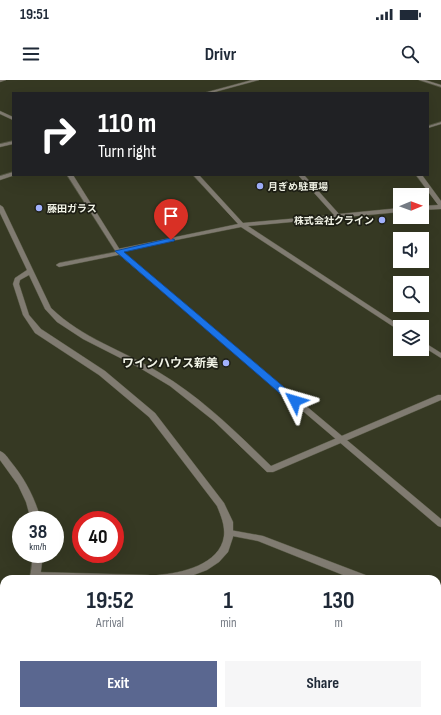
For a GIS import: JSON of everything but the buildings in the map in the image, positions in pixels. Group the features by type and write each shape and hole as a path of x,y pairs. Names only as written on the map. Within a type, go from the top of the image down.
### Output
{"street":[{"path":"0,81 4,80"},
{"path":"210,92 257,80"},
{"path":"421,80 441,86"},
{"path":"0,112 12,118"},
{"path":"429,127 441,123"},
{"path":"0,146 12,142"},
{"path":"0,178 12,174"},
{"path":"71,176 120,252 441,524"},
{"path":"197,176 242,225 393,324"},
{"path":"302,176 338,216"},
{"path":"420,176 441,206 429,207"},
{"path":"0,207 48,309 56,319 73,331 136,362 178,387 217,418 270,470 441,397"},
{"path":"59,265 242,225 393,211"},
{"path":"30,271 17,279 16,284 26,315 31,323 48,338 102,373 152,415 221,505 228,518 230,533 225,547 214,561 197,572 186,575"},
{"path":"429,348 441,356"},
{"path":"0,454 17,474 26,490 33,511"},
{"path":"230,533 260,538 354,575"},
{"path":"35,575 37,563"}],"place":[{"name":"月ぎめ駐車場","path":"260,186"},
{"name":"藤田ガラス","path":"39,208"},
{"name":"株式会社クライン","path":"382,220"},
{"name":"ワインハウス新美","path":"226,363"}],"route":[{"path":"171,240 118,251 295,401"}]}
